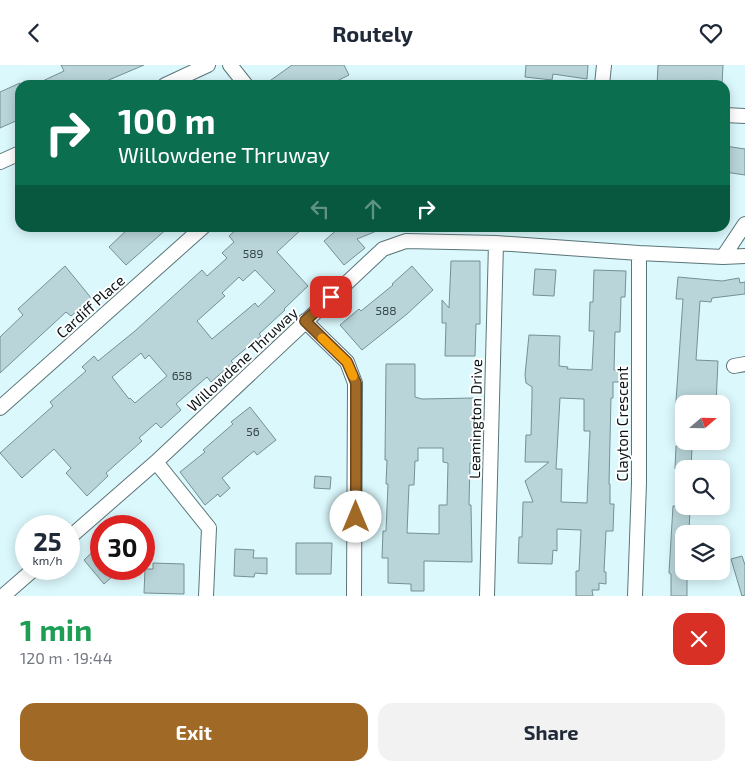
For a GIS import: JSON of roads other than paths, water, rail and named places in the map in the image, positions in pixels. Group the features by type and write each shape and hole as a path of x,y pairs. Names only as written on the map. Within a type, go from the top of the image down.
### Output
{"street":[{"path":"176,80 208,65"},
{"path":"230,65 242,80"},
{"path":"602,80 604,65"},
{"path":"730,115 745,116"},
{"path":"0,162 15,155"},
{"path":"723,257 745,224"},
{"name":"Cardiff Place","path":"0,408 197,232"},
{"name":"Willowdene Thruway","path":"80,528 156,462 383,249 406,241 496,243 639,253 723,257 745,256"},
{"name":"Leamington Drive","path":"488,596 496,243"},
{"name":"Clayton Crescent","path":"635,596 638,483 639,253"},
{"path":"305,321 347,362 356,383 354,596"},
{"path":"156,462 209,528 206,596"},
{"path":"3,596 21,580"}]}
